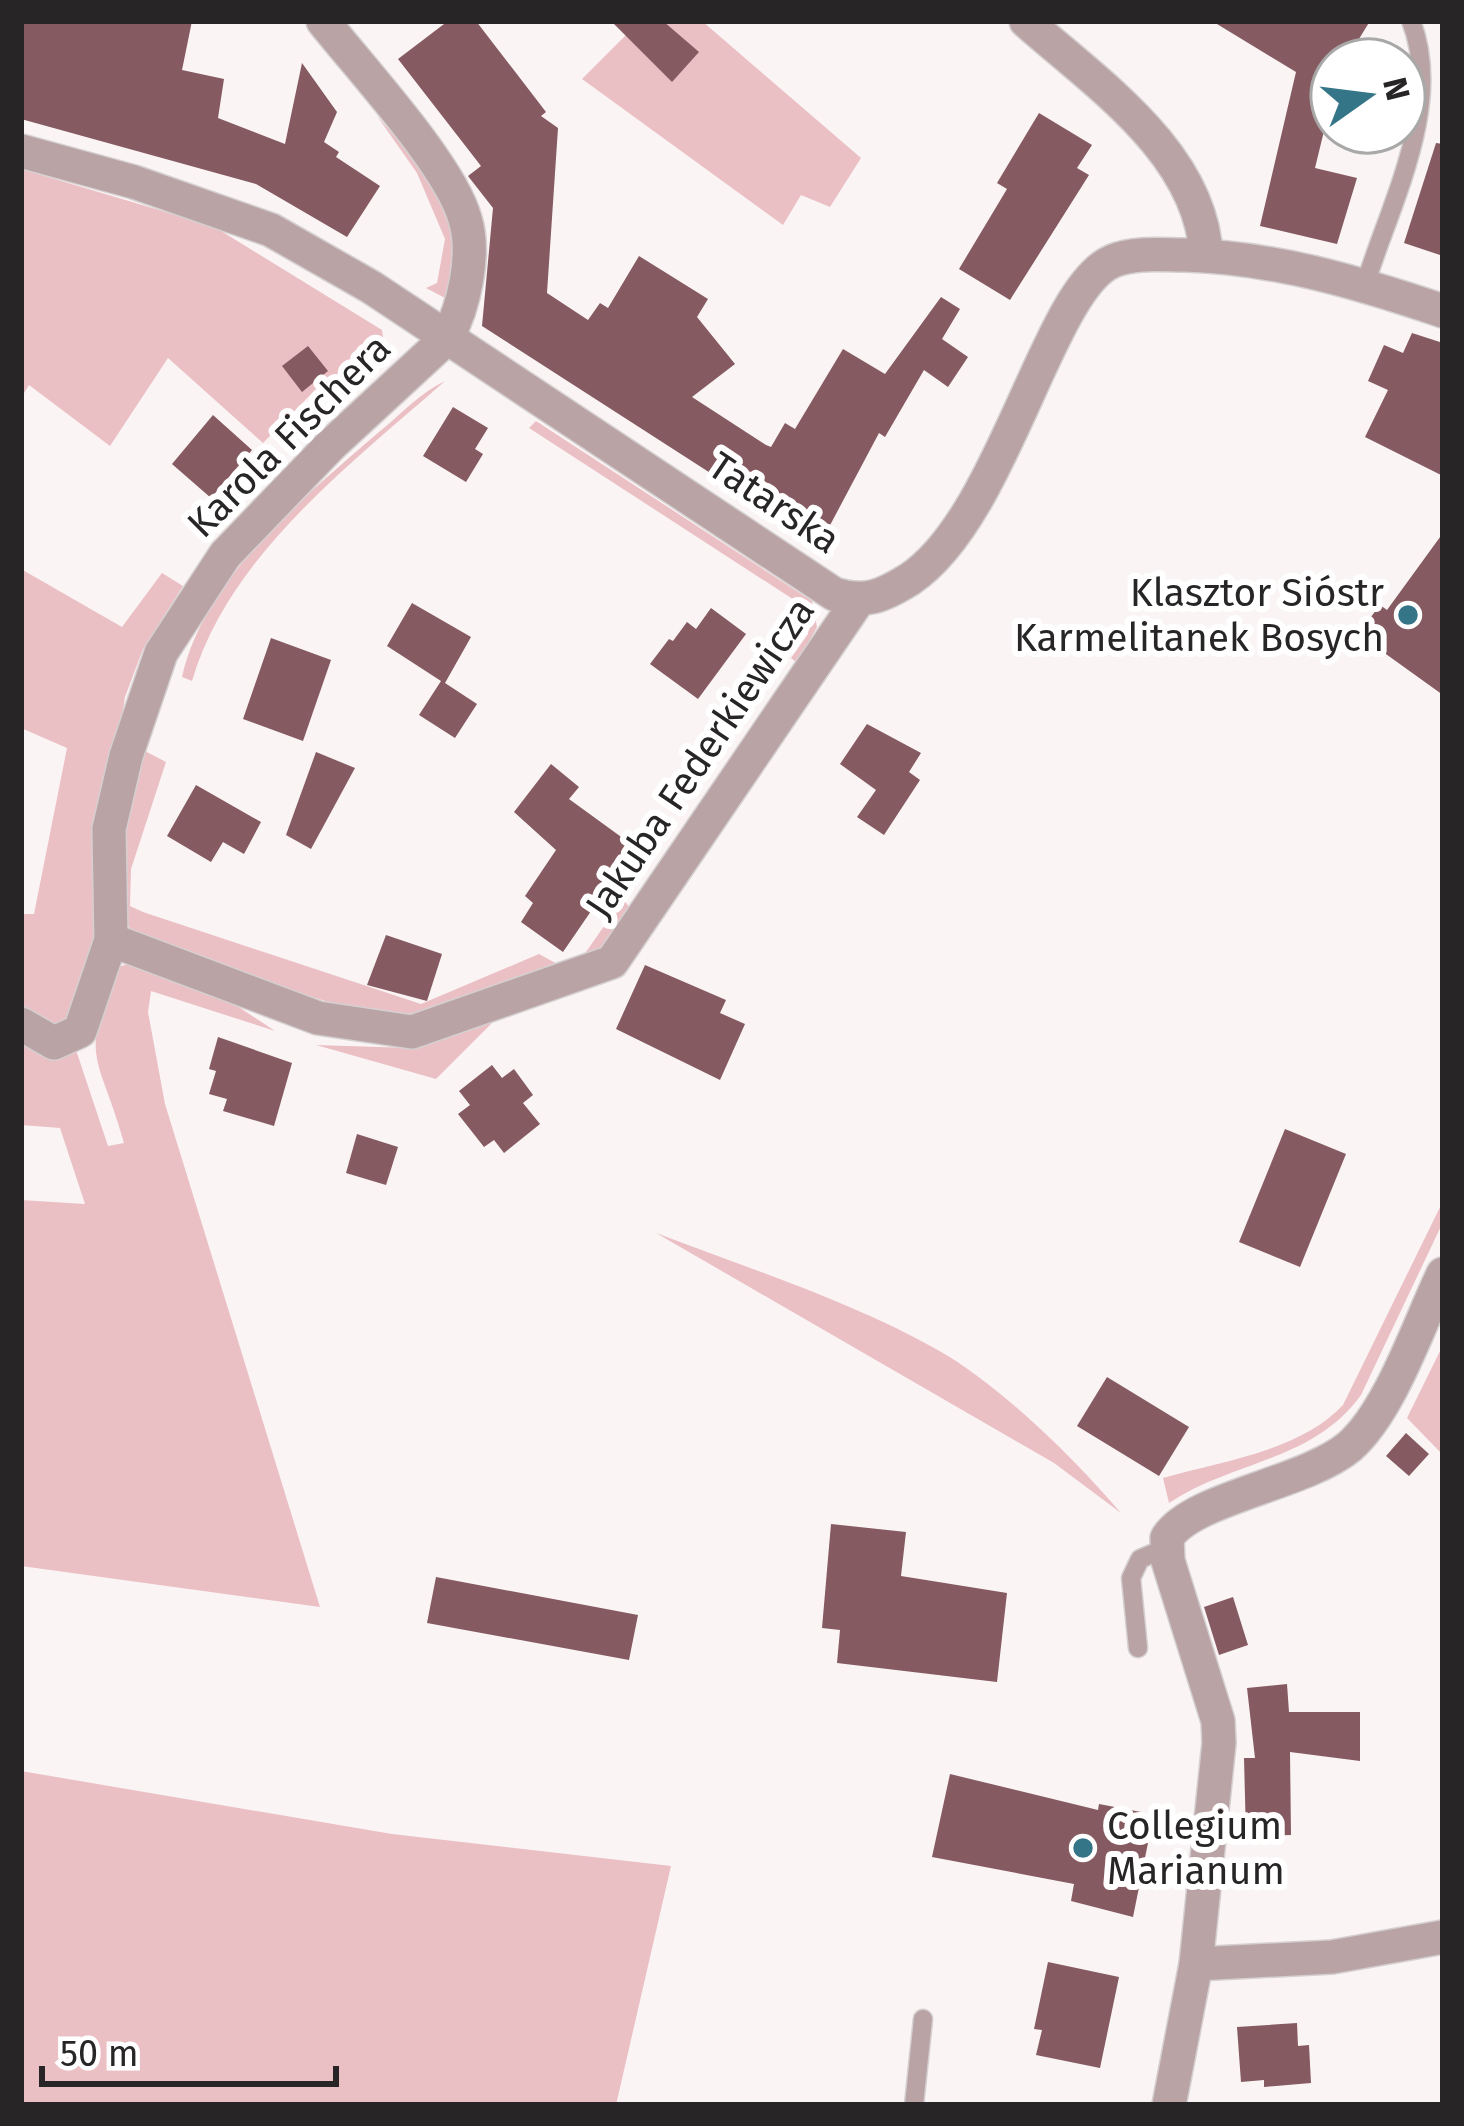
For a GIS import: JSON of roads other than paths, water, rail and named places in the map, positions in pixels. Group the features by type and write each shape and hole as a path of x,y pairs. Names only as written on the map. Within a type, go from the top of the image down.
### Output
{"street":[{"path":"323,21 460,203 468,226 467,260 447,338"},
{"path":"1026,21 1168,156 1196,206 1205,256"},
{"name":"Tatarska","path":"21,151 247,218 371,287 834,594 857,602 886,593 914,575 964,526 1064,321 1096,272 1128,256 1273,260 1443,311"},
{"name":"Karola Fischera","path":"21,1024 54,1042 80,1030 111,940 109,829 126,755 161,653 225,555 303,473 447,338"},
{"name":"Jakuba Federkiewicza","path":"111,940 319,1018 412,1032 612,962 857,602"},
{"path":"1169,2105 1196,1964 1218,1721 1169,1538 1186,1517 1314,1470 1350,1446 1388,1390 1443,1274"},
{"path":"1196,1964 1332,1958 1443,1937"}],"lane":[{"path":"1365,285 1419,115 1424,74 1411,21"},
{"path":"1138,1648 1132,1578 1140,1558 1169,1538"},
{"path":"914,2105 922,2019"}],"place":[{"name":"Klasztor Sióstr Karmelitanek Bosych","path":"1408,615"},
{"name":"Collegium Marianum","path":"1083,1848"}]}
